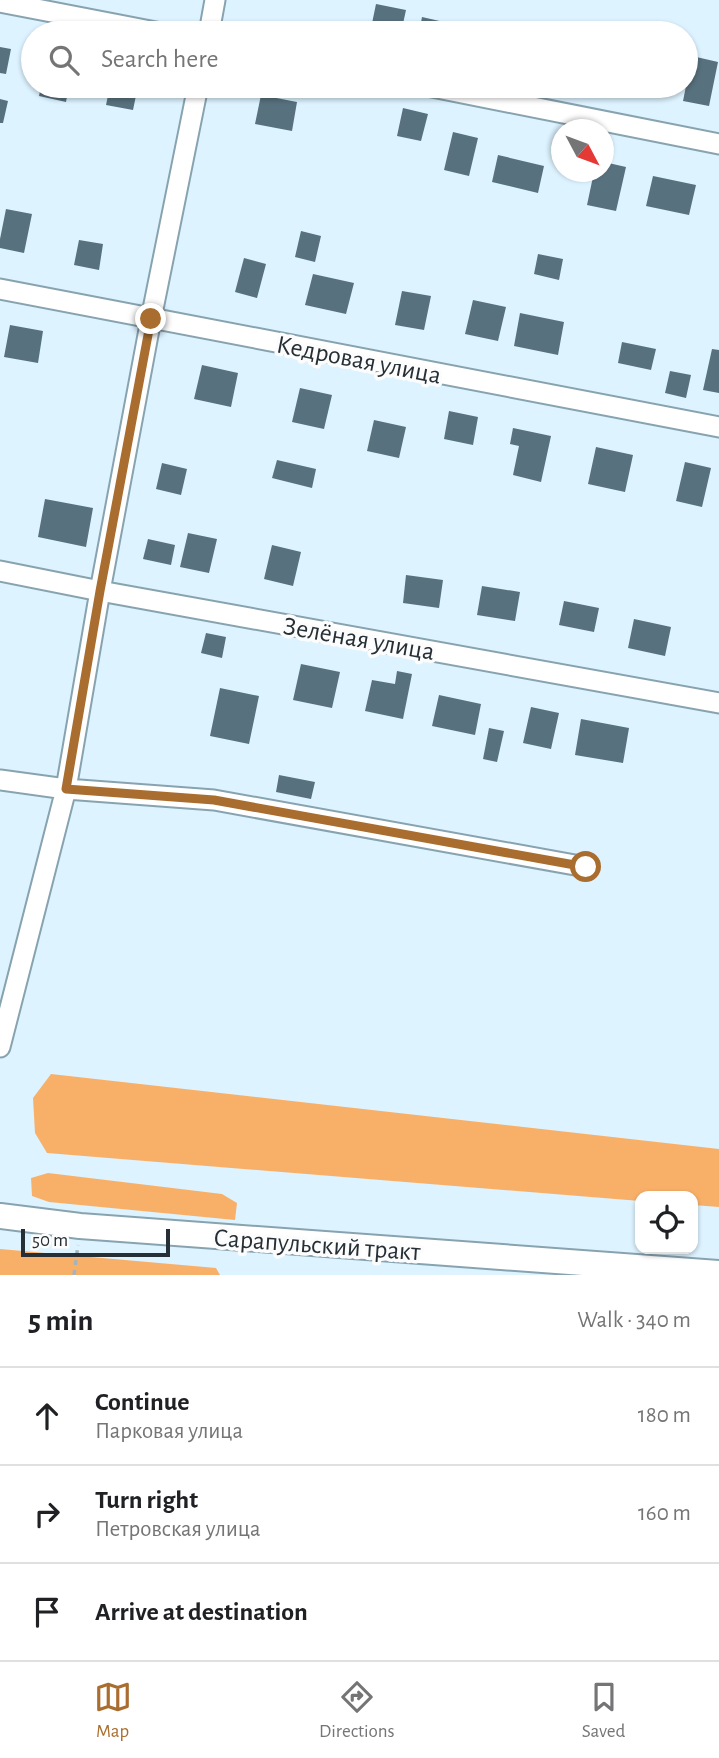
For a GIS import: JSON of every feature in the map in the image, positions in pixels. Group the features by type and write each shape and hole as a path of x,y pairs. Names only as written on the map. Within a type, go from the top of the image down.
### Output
{"main road":[{"name":"Сарапульский тракт","path":"4,1212 80,1226 719,1273"}],"street":[{"path":"211,21 215,0"},
{"path":"0,2 99,21"},
{"path":"0,1047 66,789 151,319 196,98"},
{"path":"487,98 719,144"},
{"name":"Кедровая улица","path":"0,289 719,428"},
{"name":"Зелёная улица","path":"0,571 719,703"},
{"path":"0,780 66,789 214,800 586,867"}],"path":[{"path":"75,1275 80,1226"}],"shaded area":[{"path":"51,1074 719,1149 719,1207 698,1205 698,1191 635,1191 635,1201 47,1153 35,1133 33,1098"},
{"path":"48,1173 222,1194 237,1203 235,1220 49,1202 32,1196 31,1178"},
{"path":"0,1249 216,1268 220,1275 0,1275"}],"building":[{"path":"376,4 406,10 404,21 372,21"},
{"path":"422,17 440,21 421,21"},
{"path":"0,47 11,49 6,74 0,73"},
{"path":"698,57 718,62 709,106 683,101 684,98 698,98"},
{"path":"48,98 67,98 66,102"},
{"path":"107,98 136,98 133,110 106,105"},
{"path":"260,98 297,102 292,131 255,124"},
{"path":"0,99 8,101 3,123 0,123"},
{"path":"403,108 428,114 421,141 397,136"},
{"path":"453,132 478,138 469,176 444,170"},
{"path":"498,155 544,166 538,193 492,182"},
{"path":"614,164 626,167 616,211 587,205 592,182 614,182"},
{"path":"653,176 696,185 689,215 646,206"},
{"path":"6,209 32,214 24,253 0,248"},
{"path":"301,231 321,236 315,262 295,257"},
{"path":"79,240 103,244 99,270 74,265"},
{"path":"538,254 563,259 559,280 534,274"},
{"path":"244,258 266,264 257,298 235,292"},
{"path":"313,274 354,283 346,314 305,305"},
{"path":"402,291 431,296 424,330 395,325"},
{"path":"473,300 506,307 498,341 465,334"},
{"path":"520,313 564,322 558,355 514,346"},
{"path":"10,325 43,331 38,363 4,357"},
{"path":"622,342 656,349 651,370 618,363"},
{"path":"712,349 719,350 719,393 703,390"},
{"path":"202,365 238,373 231,407 194,399"},
{"path":"670,371 691,375 686,398 665,393"},
{"path":"300,388 332,395 324,429 292,422"},
{"path":"449,411 478,417 473,445 444,439"},
{"path":"374,420 406,427 399,458 367,451"},
{"path":"513,428 551,436 541,482 513,475 519,446 510,444"},
{"path":"596,447 633,455 625,492 588,484"},
{"path":"277,460 316,469 312,488 272,478"},
{"path":"685,462 711,468 702,507 676,501"},
{"path":"162,463 187,469 181,495 156,489"},
{"path":"45,499 93,508 86,547 38,537"},
{"path":"188,533 217,539 209,573 180,567"},
{"path":"148,539 175,545 171,565 143,559"},
{"path":"272,545 301,552 293,586 264,579"},
{"path":"406,575 443,580 439,608 403,603"},
{"path":"482,586 520,592 515,621 477,615"},
{"path":"564,601 599,608 594,632 559,625"},
{"path":"634,619 671,627 665,656 628,648"},
{"path":"206,633 226,637 222,658 201,653"},
{"path":"301,664 340,672 332,708 293,700"},
{"path":"397,671 412,674 403,719 365,711 372,680 395,684"},
{"path":"220,688 259,696 249,744 210,736"},
{"path":"439,695 481,704 475,735 432,726"},
{"path":"531,707 559,713 551,749 523,743"},
{"path":"581,719 629,728 623,763 575,755"},
{"path":"489,728 504,731 497,762 483,759"},
{"path":"279,775 315,782 311,799 276,792"}],"route":[{"path":"151,319 66,789 214,800 586,867"}]}
